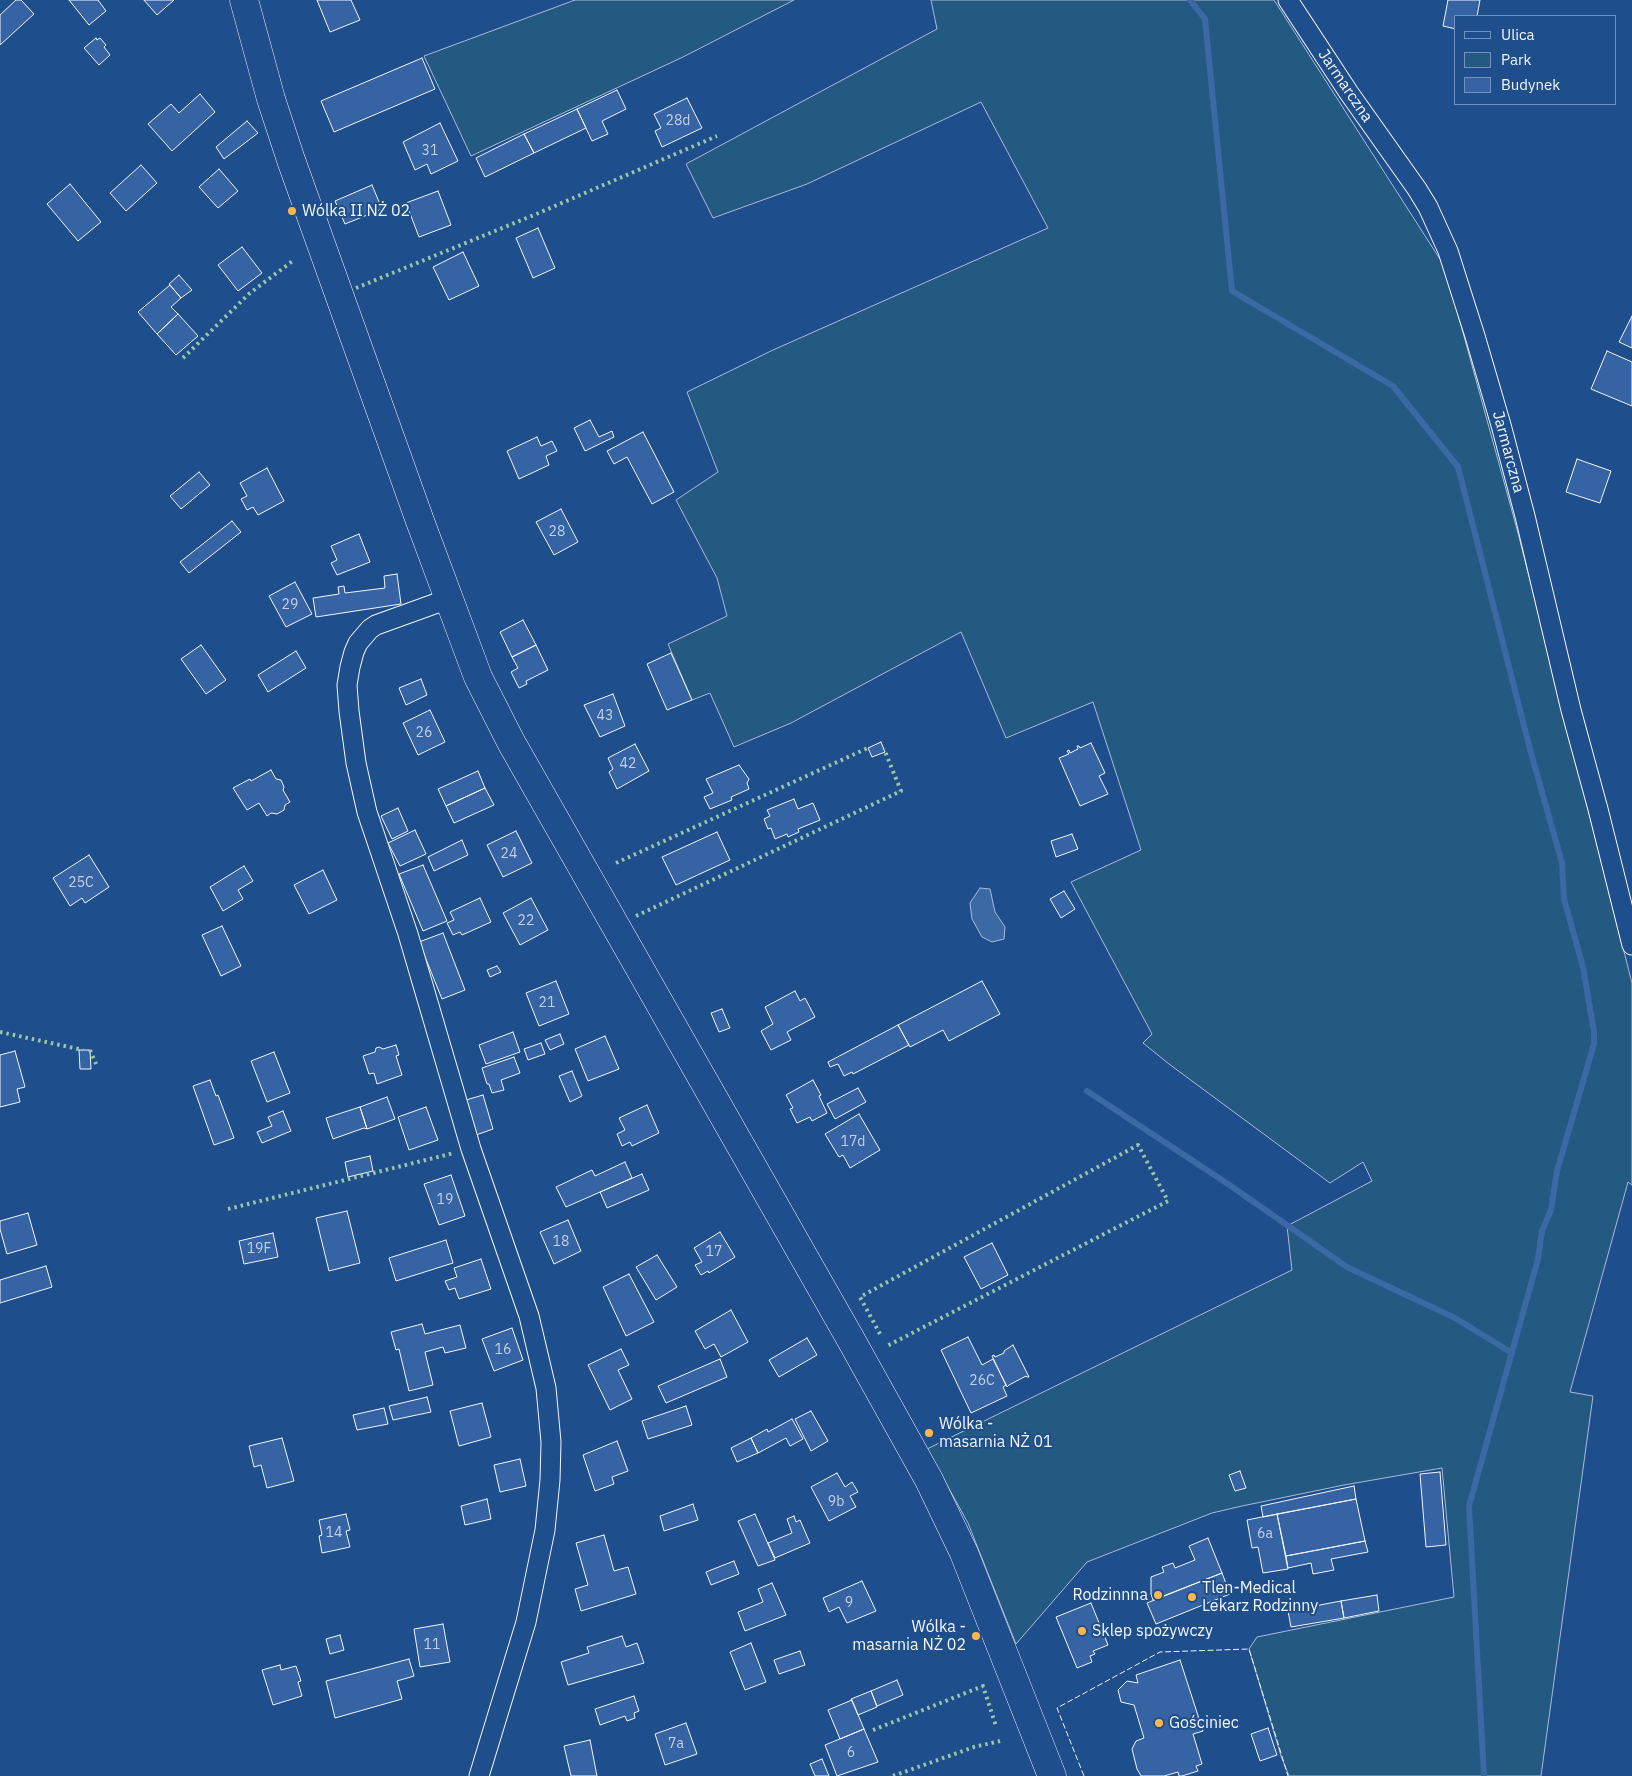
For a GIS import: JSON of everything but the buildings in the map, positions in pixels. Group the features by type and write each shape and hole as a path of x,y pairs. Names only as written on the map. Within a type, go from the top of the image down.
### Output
{"street":[{"path":"244,0 271,99 291,160 472,663 511,742 929,1480 964,1554 1052,1776"},
{"name":"Jarmarczna","path":"1288,0 1417,189 1428,207 1448,251 1475,336 1508,452 1571,710 1632,945"},
{"path":"448,599 376,625 370,629 358,643 354,652 348,676 347,690 356,763 367,812 411,941 471,1149 529,1316 546,1388 551,1442 550,1480 545,1530 526,1622 479,1776"}],"green space":[{"path":"575,0 794,0 683,57 471,156 424,56"},
{"path":"931,0 1274,0 1445,267 1518,533 1632,983 1632,1185 1628,1182 1570,1392 1593,1396 1541,1776 1289,1776 1281,1756 1249,1649 1257,1637 1454,1597 1442,1468 1344,1485 1212,1513 1087,1562 1016,1644 968,1523 927,1449 1292,1270 1287,1226 1372,1181 1363,1162 1330,1183 1143,1043 1152,1034 1071,882 1141,850 1093,702 1006,738 961,632 791,723 734,747 710,693 692,700 668,644 727,616 717,578 676,500 718,472 687,392 773,350 1048,228 981,102 807,184 713,218 686,164 937,29"}],"shaded area":[{"path":"980,888 990,889 995,912 1005,927 1004,939 992,942 982,937 972,919 970,903"}],"waterway":[{"path":"1190,0 1205,19 1232,291 1393,386 1458,467 1531,753 1562,863 1564,899 1583,967 1594,1032 1594,1044 1557,1171 1551,1210 1542,1231 1538,1259 1469,1506 1484,1776"},
{"path":"1087,1091 1228,1184 1347,1267 1455,1318 1512,1353"}],"hedge":[{"path":"356,288 534,215 717,136"},
{"path":"183,358 250,293 294,260"},
{"path":"616,863 870,747"},
{"path":"636,916 901,791 884,749"},
{"path":"0,1032 83,1050"},
{"path":"90,1050 96,1064"},
{"path":"880,1334 860,1297 1138,1145 1168,1201 887,1346"},
{"path":"228,1209 454,1153"},
{"path":"873,1730 983,1686 996,1726"},
{"path":"893,1776 974,1747 1000,1741"}],"fence":[{"path":"1084,1776 1057,1708 1160,1652 1249,1649 1288,1776"}],"place":[{"name":"Wólka II NŻ 02","path":"292,211"},
{"name":"Wólka - masarnia NŻ 01","path":"929,1433"},
{"name":"Rodzinnna","path":"1158,1595"},
{"name":"Tlen-Medical Lekarz Rodzinny","path":"1192,1597"},
{"name":"Sklep spożywczy","path":"1082,1631"},
{"name":"Wólka - masarnia NŻ 02","path":"976,1636"},
{"name":"Gościniec","path":"1159,1723"}]}
